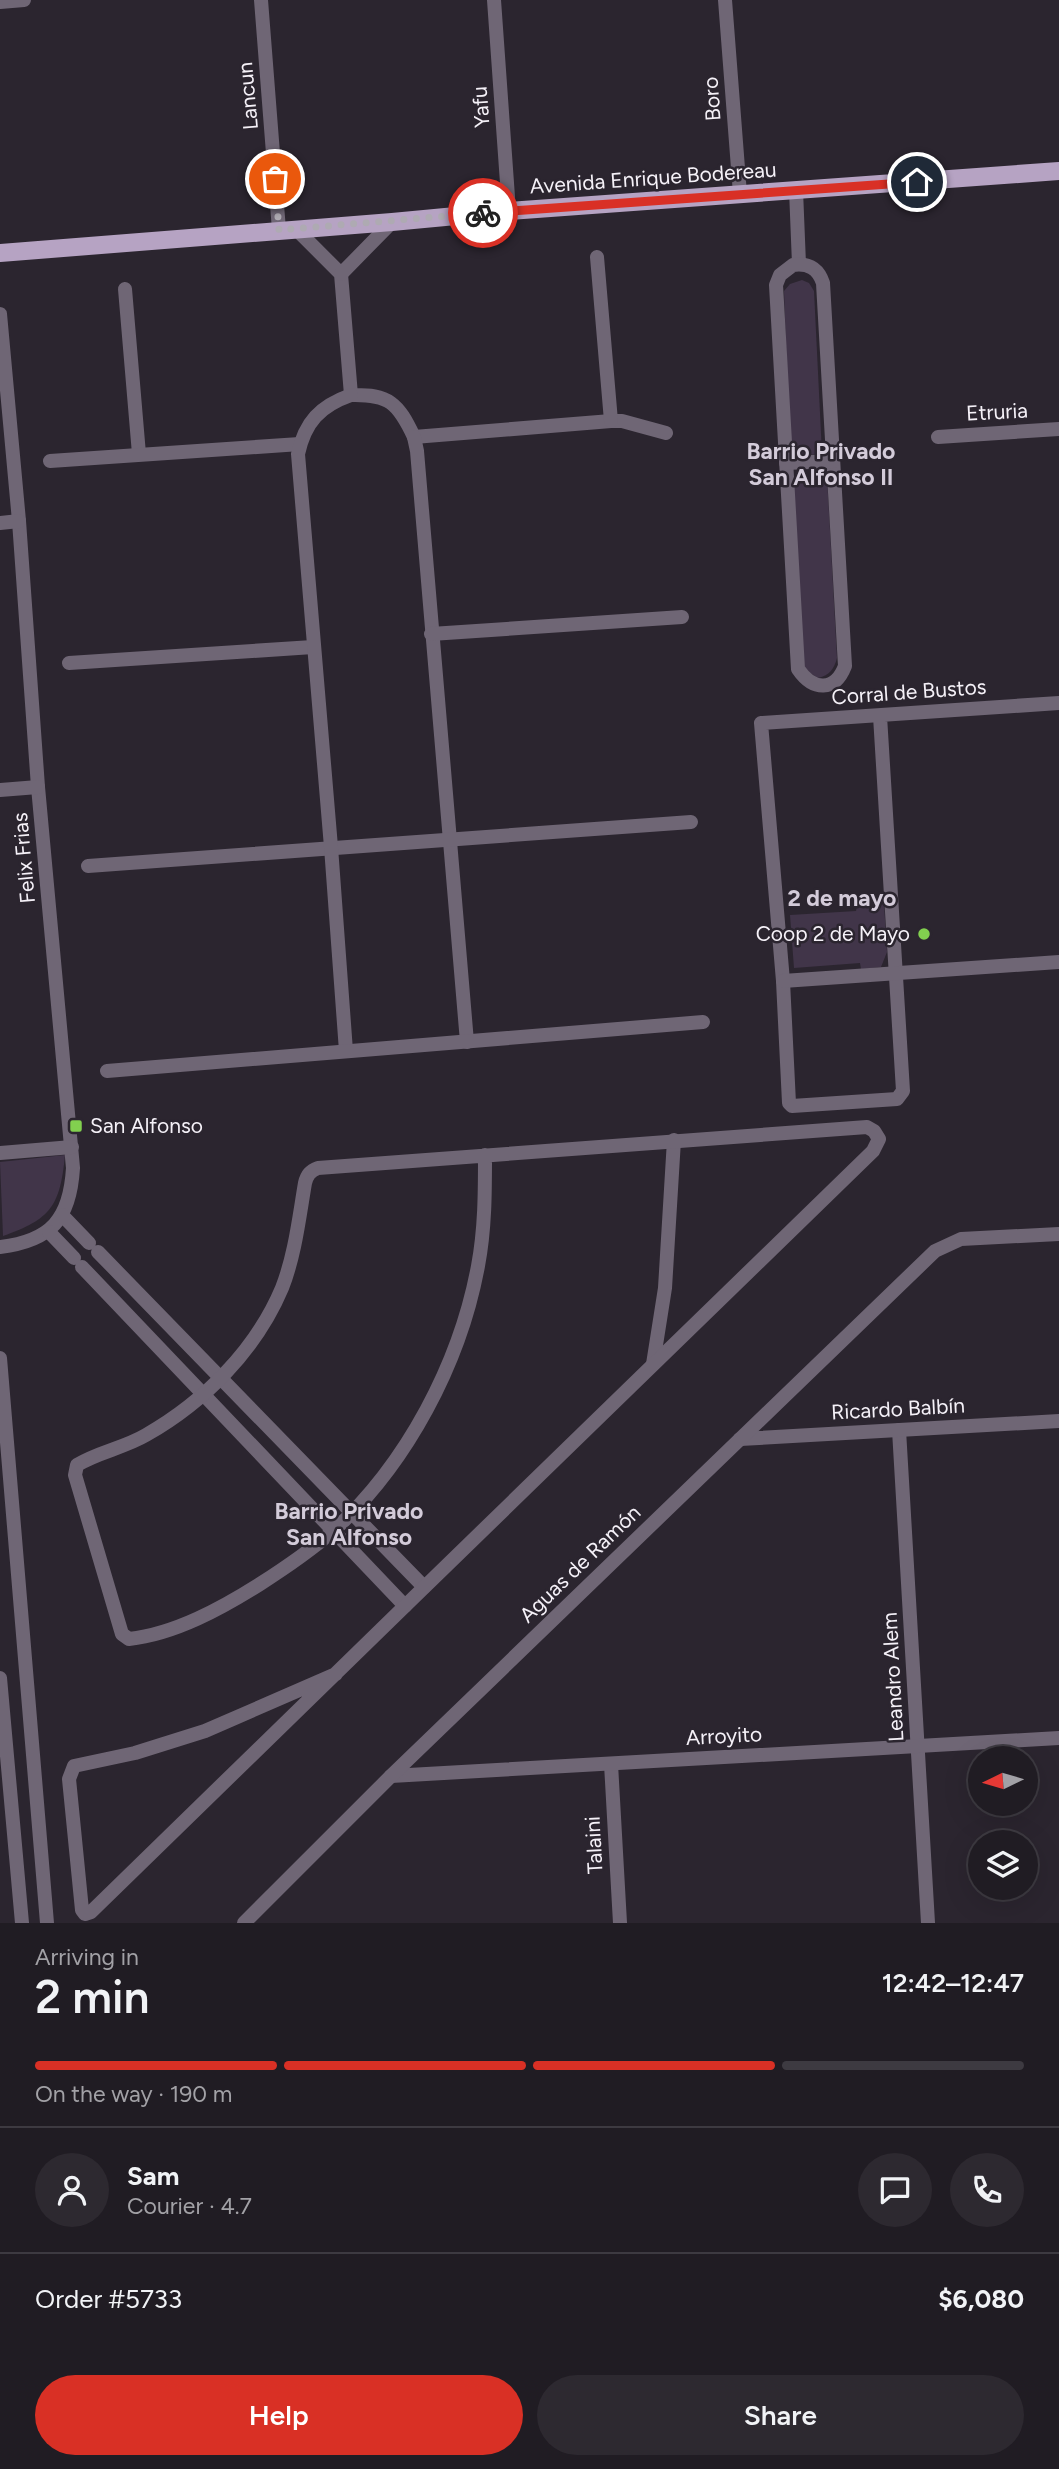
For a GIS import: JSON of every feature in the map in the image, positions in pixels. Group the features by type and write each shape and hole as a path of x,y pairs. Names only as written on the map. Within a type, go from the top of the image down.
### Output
{"main road":[{"name":"Avenida Enrique Bodereau","path":"0,253 509,211 1059,171"}],"street":[{"path":"0,2 21,0"},
{"name":"Lancun","path":"261,0 288,230"},
{"name":"Yafu","path":"494,0 509,211"},
{"name":"Boro","path":"725,0 740,194"},
{"path":"796,190 799,264"},
{"path":"341,274 391,222"},
{"path":"288,230 341,274 351,395"},
{"path":"597,257 611,421"},
{"path":"799,264 813,268 823,283 833,461 845,666 835,683 822,686 811,684 798,668 776,285 786,268 799,264"},
{"path":"125,289 139,454"},
{"name":"Felix Frias","path":"0,313 19,521 38,787 72,1147 72,1187 62,1215"},
{"path":"346,1051 298,454 308,426 319,412 331,402 351,395 371,394 387,399 398,408 414,437 417,451 467,1042"},
{"path":"414,437 611,421 622,421 666,433"},
{"name":"Etruria","path":"938,437 1059,429"},
{"path":"50,461 300,444"},
{"path":"786,463 833,461"},
{"path":"0,523 19,521"},
{"path":"431,634 682,617"},
{"path":"69,663 313,647"},
{"name":"Corral de Bustos","path":"783,981 761,723 1059,703"},
{"path":"880,716 896,973 903,1091 897,1099 792,1106 789,1103 783,981 896,973 1059,962"},
{"path":"0,790 38,787"},
{"path":"88,866 691,822"},
{"path":"107,1071 703,1022"},
{"path":"336,1674 205,1731 135,1753 74,1766 69,1779 82,1910 85,1914 91,1912 336,1674 653,1364 873,1151 879,1139 874,1131 867,1127 674,1140 318,1168 313,1170 307,1175 295,1245 282,1287 264,1322 221,1378 204,1395 145,1436 77,1465 75,1471 122,1634 129,1639 182,1624 215,1609 294,1562 334,1531 387,1471 445,1372 459,1336 478,1264 484,1218 485,1155"},
{"path":"653,1364 667,1266 674,1140"},
{"path":"0,1153 72,1147"},
{"path":"0,1247 26,1242 49,1232 62,1215 424,1587"},
{"path":"49,1232 405,1606"},
{"name":"Aguas de Ramón","path":"244,1923 391,1776 934,1251 961,1239 1059,1234"},
{"path":"0,1358 5,1482 47,1916 21,1918 0,1678"},
{"name":"Ricardo Balbín","path":"740,1438 1059,1421"},
{"name":"Leandro Alem","path":"899,1430 928,1923"},
{"name":"Arroyito","path":"391,1776 1059,1738"},
{"name":"Talaini","path":"611,1764 620,1923"}],"shaded area":[{"path":"802,280 809,283 814,291 822,454 790,455 784,291 790,284"},
{"path":"827,477 837,658 831,671 818,678 801,667 791,480"},
{"path":"884,904 887,952 881,967 861,969 860,963 794,968 790,915 856,911 857,906"},
{"path":"65,1155 60,1187 50,1208 32,1223 3,1236 0,1162"}],"way so far":[{"path":"275,179 279,230 483,213"}],"place":[{"name":"Coop 2 de Mayo","path":"924,934"},
{"name":"San Alfonso","path":"76,1126"}],"district":[{"name":"Barrio Privado San Alfonso II","path":"821,464"},
{"name":"2 de mayo","path":"842,898"},
{"name":"Barrio Privado San Alfonso","path":"349,1524"}],"route":[{"path":"483,213 917,182"}]}
